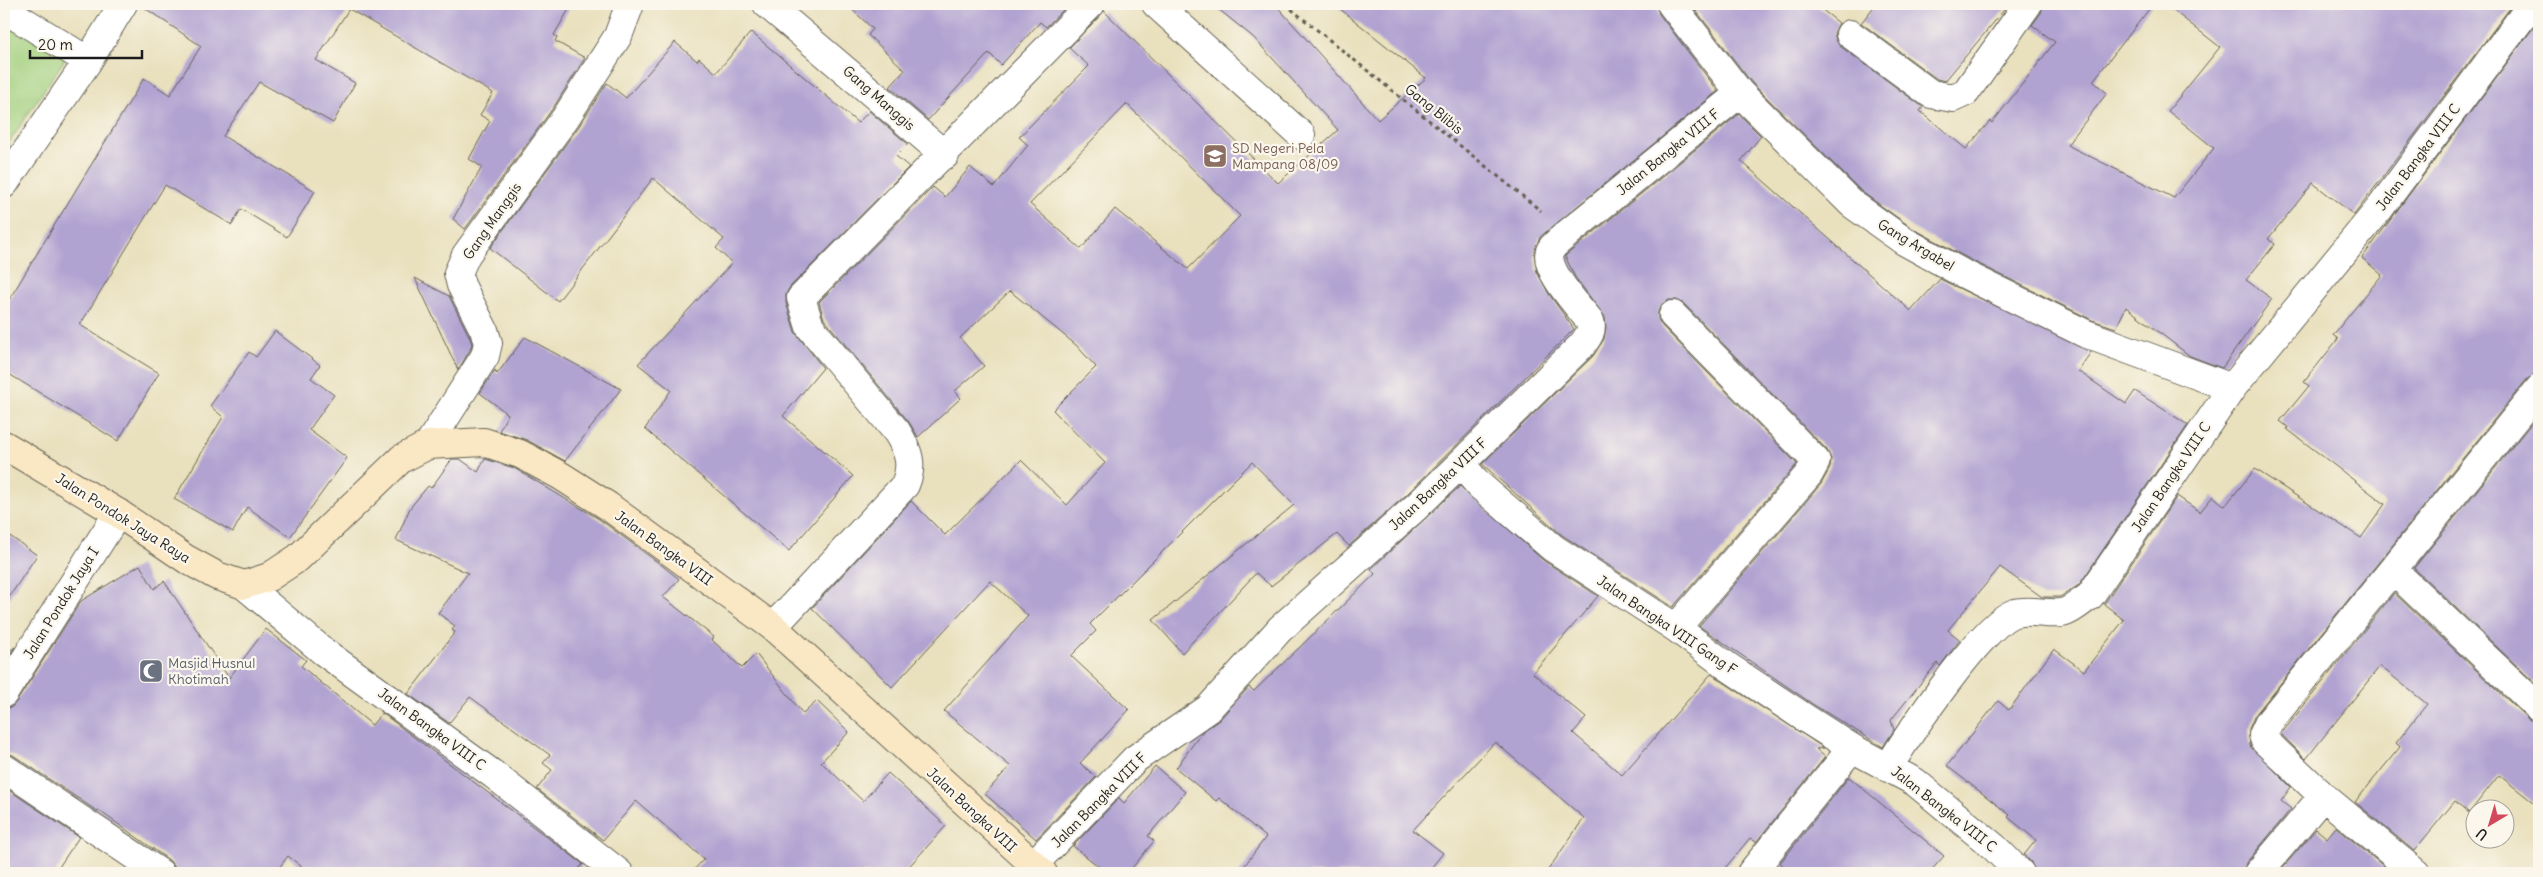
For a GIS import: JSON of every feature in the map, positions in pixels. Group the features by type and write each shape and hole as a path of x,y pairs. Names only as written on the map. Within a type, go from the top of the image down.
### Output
{"street":[{"path":"4,184 88,61 122,4"},
{"name":"Gang Manggis","path":"428,445 485,356 488,343 484,330 461,285 458,273 466,255 566,117 618,36 630,4"},
{"name":"Gang Manggis","path":"766,4 945,155"},
{"path":"773,627 905,485 910,475 909,451 897,432 810,327 801,298 945,155 1091,4"},
{"path":"1156,4 1300,135"},
{"name":"Gang Argabel","path":"1671,4 1740,94 1852,204 1904,241 1962,273 2086,334 2232,388"},
{"path":"1850,34 1931,94 1953,98 1966,92 2028,4"},
{"name":"Jalan Bangka VIII C","path":"2020,873 1994,848 1914,782 1888,768 1906,737 1974,646 2000,622 2014,613 2062,614 2090,596 2232,388 2380,208 2532,4"},
{"path":"4,9 88,61"},
{"name":"Jalan Bangka VIII F","path":"1038,869 1136,759 1208,709 1280,629 1461,464 1589,336 1592,327 1590,321 1552,271 1549,261 1550,250 1568,233 1740,94"},
{"path":"1674,315 1816,461 1808,474 1676,628"},
{"path":"2416,873 2323,796 2265,741 2263,735 2269,722 2394,571 2539,389"},
{"name":"Jalan Bangka VIII","path":"244,585 269,577 298,558 401,459 428,445 484,442 520,454 561,476 608,506 773,627 1038,869"},
{"name":"Jalan Pondok Jaya Raya","path":"4,445 118,513 186,559 217,576 244,585"},
{"name":"Jalan Bangka VIII Gang F","path":"1461,464 1479,485 1553,548 1676,628 1727,666 1852,748 1888,768"},
{"name":"Jalan Pondok Jaya I","path":"4,693 118,513"},
{"path":"2394,571 2539,708"},
{"name":"Jalan Bangka VIII C","path":"244,585 324,652 494,774 619,873"},
{"path":"1751,873 1852,748"},
{"path":"4,768 160,873"},
{"path":"2258,873 2323,796"}],"path":[{"name":"Gang Blibis","path":"1286,4 1568,233"}],"green space":[{"path":"4,17 67,56 4,150"}],"building":[{"path":"139,4 572,4 554,35 557,37 555,41 585,58 553,108 465,229 453,219 482,167 469,159 490,121 480,115 493,93 349,9 316,60 355,83 333,123 259,82 223,136 315,191 287,237 241,209 232,225 165,185 80,325 159,373 118,441 4,371 4,308 144,78 170,95 201,46"},
{"path":"846,4 1069,4 1046,27 1040,22 1001,65 989,53 928,120 890,87 905,70 868,35 873,29"},
{"path":"1212,4 1275,4 1378,120 1426,78 1334,4 1656,4 1659,14 1718,91 1540,237 1534,253 1537,272 1549,294 1574,329 1406,495 1349,546 1337,534 1271,586 1256,573 1182,653 1153,620 1294,505 1252,462 1090,624 1096,631 1071,656 1129,710 1080,763 1096,777 1036,839 985,794 1010,766 944,711 1028,616 990,581 892,687 812,608 911,501 945,535 1021,460 1067,505 1105,463 1053,410 1096,367 1076,345 1010,291 960,338 984,366 955,391 961,398 918,437 909,422 824,319 819,302 933,187 945,197 970,167 994,187 1028,145 1019,137 1089,66 1069,48 1104,11 1278,183 1338,130 1253,37","holes":["1127,104 1240,216 1188,269 1115,209 1081,249 1030,204"]},
{"path":"1691,4 1815,4 1839,23 1834,33 1840,46 1923,107 1920,111 1966,149 1990,121 1992,123 2055,42 2032,25 2041,13 2043,4 2153,4 2093,81 2107,93 2067,145 2174,198 2214,148 2168,111 2220,47 2165,4 2513,4 2354,215 2313,183 2268,239 2275,244 2246,280 2272,299 2222,368 2190,356 2126,307 2116,328 2092,320 1969,259 1912,228 1862,192 1752,83"},
{"path":"1876,4 2009,4 1945,81 1937,79 1861,23"},
{"path":"2539,20 2539,374 2527,379 2255,715 2249,729 2250,746 2291,787 2281,801 2291,809 2246,863 2243,873 2035,873 2031,862 2024,855 2036,840 2008,817 2010,815 1947,766 1998,701 2009,710 2054,649 2084,671 2124,620 2104,604 2177,496 2200,512 2213,496 2225,506 2255,469 2361,538 2385,504 2287,429 2288,427 2280,421 2309,386 2304,382 2338,339 2333,335 2382,275 2362,258"},
{"path":"751,32 858,123 869,111 908,144 896,156 909,167 790,287 786,294 786,303 795,332 823,368 783,416 853,476 789,551 645,429 671,390 638,364 732,263 716,248 724,239 653,178 558,301 490,248 579,126 607,83 626,98 675,42 697,61 699,58 716,73"},
{"path":"1739,114 1761,136 1741,161 1911,311 1940,279 2091,352 2078,371 2126,404 2135,391 2188,425 2079,585 2060,597 2042,597 2000,567 1948,630 1960,640 1940,666 1937,663 1891,720 1894,730 1883,747 1814,705 1699,626 1821,484 1830,468 1831,459 1827,450 1684,304 1677,300 1669,300 1662,304 1658,311 1658,319 1662,326 1797,464 1673,607 1562,535 1482,464 1593,356 1604,339 1605,317 1575,277 1565,256"},
{"path":"415,278 449,296 469,336 472,344 458,370"},
{"path":"275,331 320,365 311,378 334,395 309,430 347,458 290,537 247,507 233,532 174,499 223,417 210,406 249,352 256,357"},
{"path":"525,337 621,389 565,461 527,440 499,431 508,414 480,393 495,370 497,374"},
{"path":"2539,414 2539,687 2414,568"},
{"path":"452,459 460,459 478,472 485,459 514,468 599,519 664,567 679,579 663,597 714,637 712,640 742,668 756,654 803,714 817,701 849,732 821,762 863,801 888,773 946,826 903,873 691,873 704,859 636,801 603,840 537,789 552,770 543,763 550,755 470,697 449,723 408,694 455,632 452,630 455,626 438,613 468,573 396,540 410,508 428,486 431,488"},
{"path":"1460,486 1543,560 1598,596 1533,673 1586,718 1573,733 1622,775 1711,674 1824,748 1816,749 1825,757 1756,842 1750,838 1721,873 1546,873 1584,818 1495,742 1413,830 1443,853 1427,873 1239,873 1266,837 1219,798 1216,801 1176,768 1202,732 1219,720 1249,687 1254,691 1375,574 1371,569"},
{"path":"4,532 37,555 4,605"},
{"path":"140,565 154,589 164,581 229,678 266,629 306,660 301,666 372,725 382,713 583,864 575,873 310,873 288,856 275,873 175,873 174,866 169,860 98,810 13,755 4,753 4,709 12,707 17,701 81,601"},
{"path":"2394,593 2528,719 2539,723 2539,807 2499,775 2479,800 2466,800 2466,810 2455,801 2414,851 2355,802 2400,747 2396,743 2427,704 2380,666 2306,759 2281,734"},
{"path":"15,647 4,664 4,655"},
{"path":"1155,766 1185,792 1148,836 1154,841 1128,873 1107,873 1073,846 1119,798 1124,803"},
{"path":"1849,777 1944,856 1929,873 1792,873 1780,863"},
{"path":"4,787 79,837 55,873 4,873"},
{"path":"2336,827 2392,873 2278,873 2316,829 2327,838"}],"place":[{"name":"SD Negeri Pela Mampang 08/09","path":"1215,156"},
{"name":"Masjid Husnul Khotimah","path":"151,671"}]}
